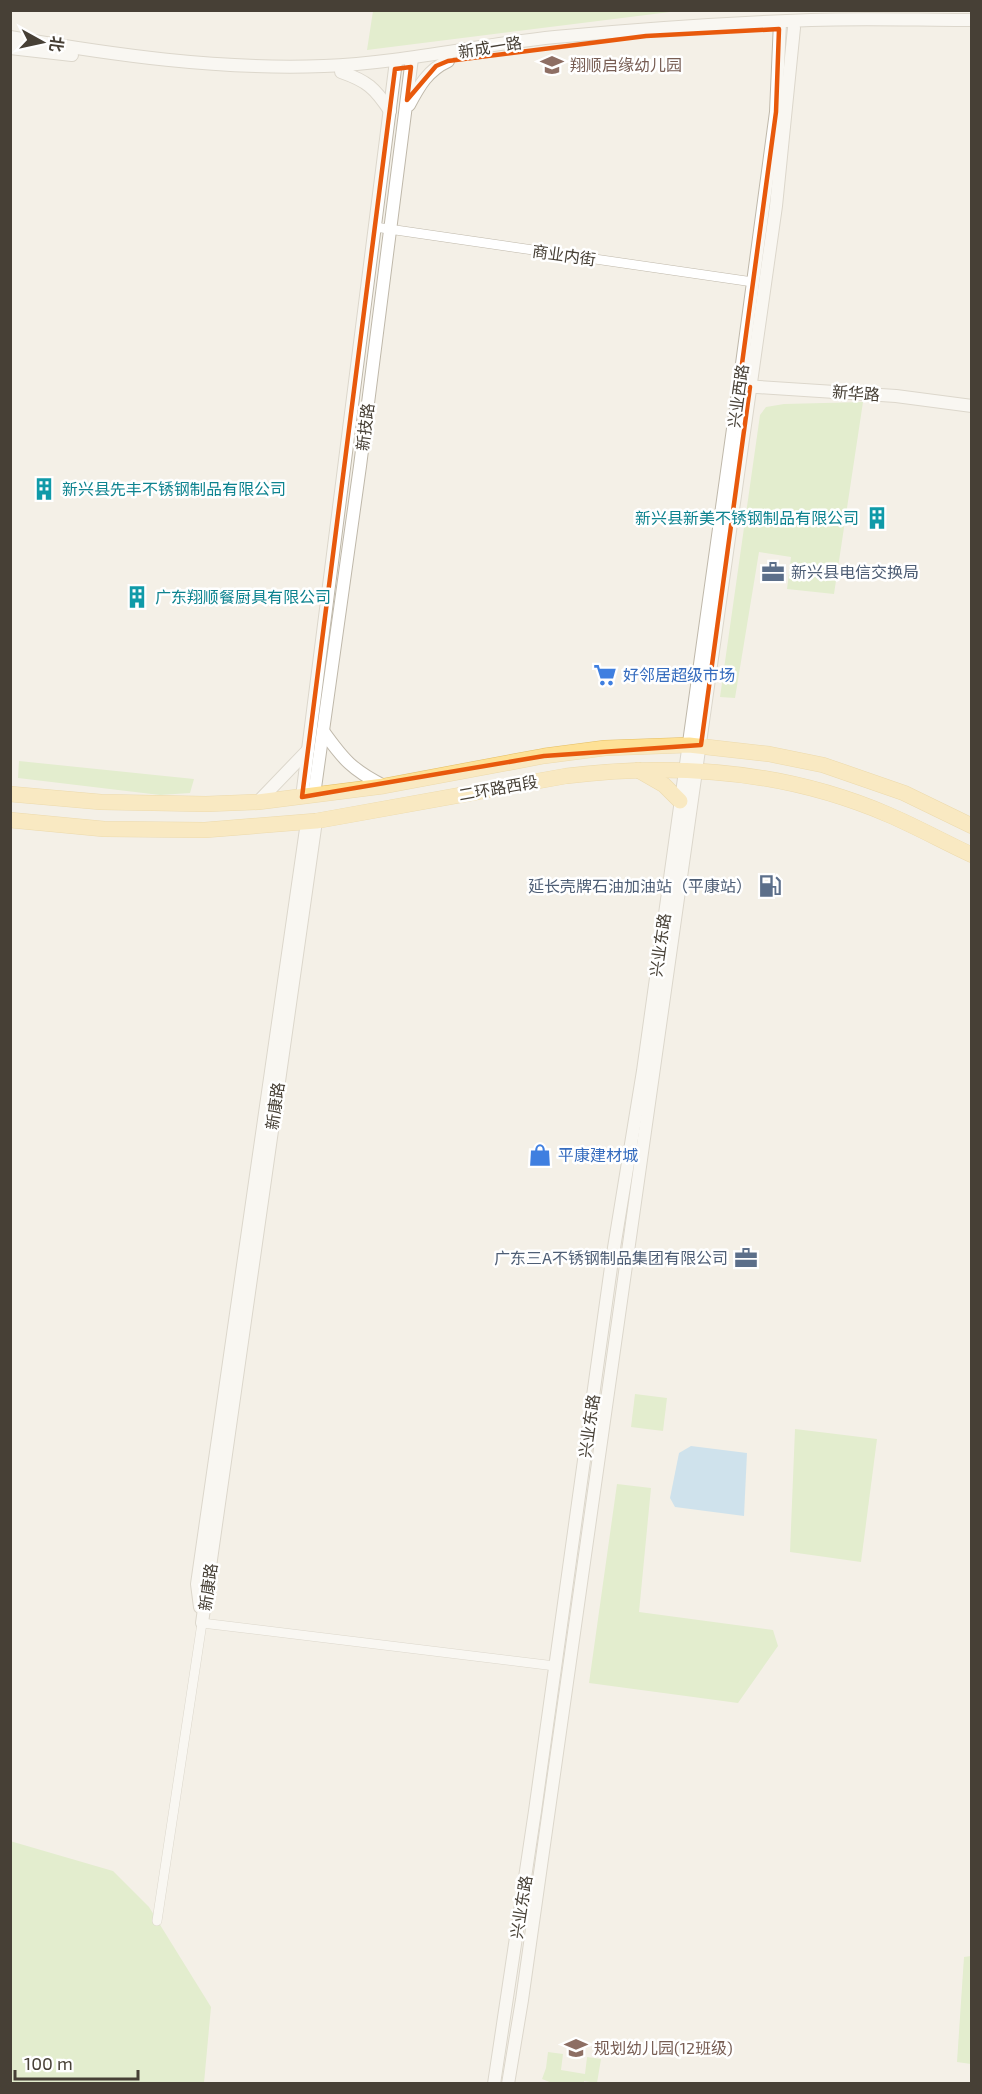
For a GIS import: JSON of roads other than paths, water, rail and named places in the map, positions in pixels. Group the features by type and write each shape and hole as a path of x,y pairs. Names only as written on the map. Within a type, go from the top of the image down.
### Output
{"main road":[{"name":"二环路西段","path":"10,794 101,802 206,804 258,802 384,786 544,756 605,748 695,745 770,754 823,765 904,793 972,826"},
{"name":"二环路西段","path":"10,820 104,829 194,830 312,821 566,776 638,770 691,769 792,783 826,793 889,815 972,855"},
{"path":"638,770 664,785 680,801"}],"street":[{"name":"新成一路","path":"412,62 448,60 551,45 780,25 813,20 972,20"},
{"name":"新成一路","path":"10,48 219,73 341,72 396,65 550,38 645,28 780,25 794,28 972,28"},
{"name":"兴业西路","path":"745,386 753,282 776,112 780,25"},
{"name":"兴业西路","path":"691,769 745,386 776,206 794,28"},
{"name":"新成一路","path":"10,37 76,48 219,66 396,65"},
{"path":"405,111 421,84 436,66 448,60"},
{"name":"新技路","path":"308,796 323,730 360,466 412,62"},
{"name":"新技路","path":"308,796 308,750 396,65"},
{"path":"341,72 360,78 375,89 390,111"},
{"name":"商业内街","path":"375,226 753,282"},
{"name":"新华路","path":"745,386 896,396 972,406"},
{"path":"323,730 343,758 364,776 384,786"},
{"path":"258,802 308,750"},
{"name":"兴业东路","path":"494,2084 612,1260 643,1071 680,801 691,769"},
{"name":"兴业东路","path":"508,2084 522,2000 691,769"},
{"name":"新康路","path":"202,1623 197,1584 312,821"},
{"path":"157,1921 202,1623 555,1666"}],"water":[{"path":"691,1446 747,1453 744,1516 675,1507 670,1498 679,1453"}],"place":[{"name":"翔顺启缘幼儿园","path":"552,65"},
{"name":"新兴县先丰不锈钢制品有限公司","path":"44,489"},
{"name":"新兴县新美不锈钢制品有限公司","path":"877,518"},
{"name":"新兴县电信交换局","path":"773,572"},
{"name":"广东翔顺餐厨具有限公司","path":"137,597"},
{"name":"好邻居超级市场","path":"605,675"},
{"name":"延长壳牌石油加油站（平康站）","path":"770,886"},
{"name":"平康建材城","path":"540,1155"},
{"name":"广东三A不锈钢制品集团有限公司","path":"746,1258"},
{"name":"规划幼儿园(12班级)","path":"576,2048"}]}
